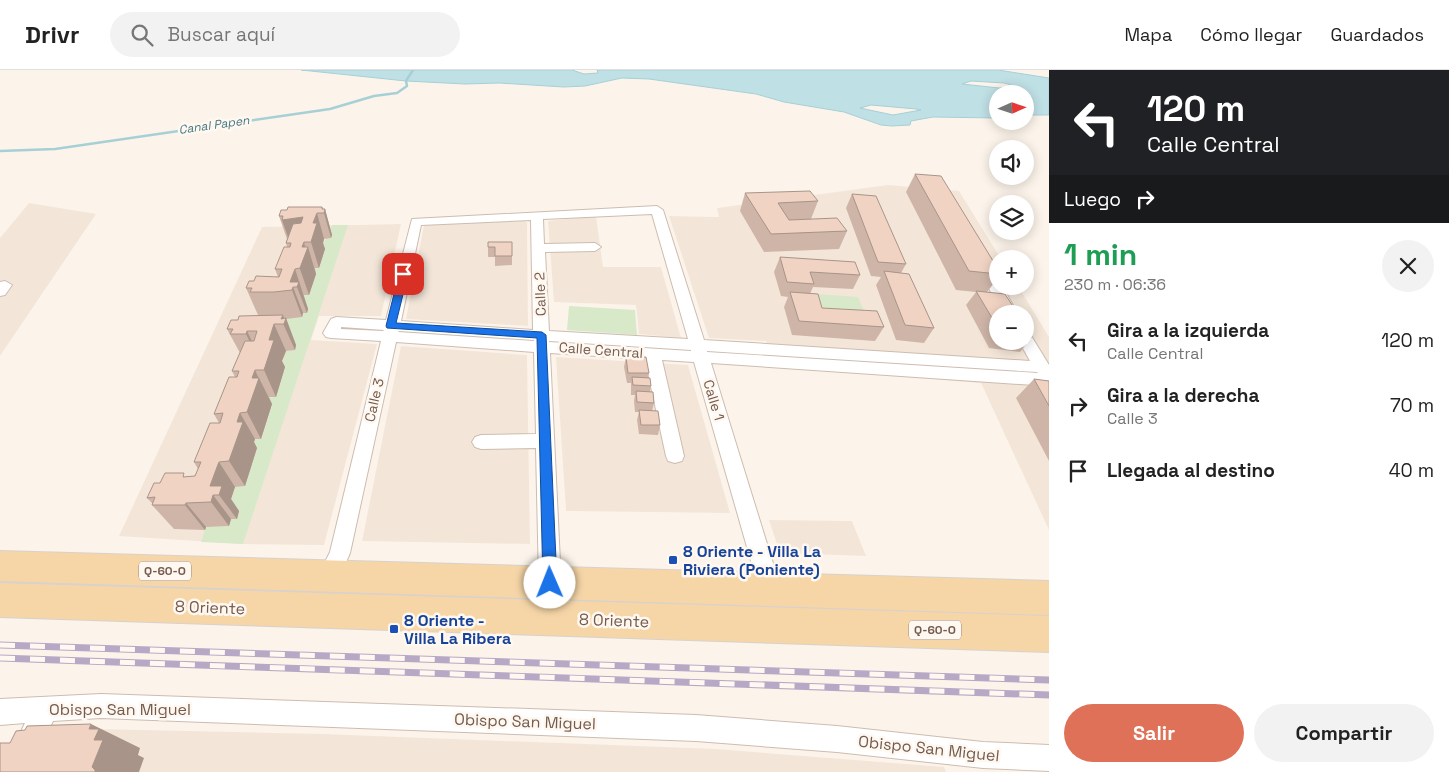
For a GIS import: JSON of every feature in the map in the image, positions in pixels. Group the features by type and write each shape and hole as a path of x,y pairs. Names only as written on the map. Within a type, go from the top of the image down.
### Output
{"main road":[{"name":"Q-60-O","path":"0,566 1049,598"},
{"path":"274,609 309,593 329,576"},
{"path":"770,589 791,610 821,626"},
{"name":"8 Oriente","path":"0,600 1049,634"}],"street":[{"name":"Calle 1","path":"537,216 657,210 770,589"},
{"name":"Calle 3","path":"329,576 340,553 416,222 537,216"},
{"name":"Calle 2","path":"537,216 550,583"},
{"path":"538,248 595,247"},
{"path":"976,255 1006,305"},
{"name":"Calle Central","path":"390,331 699,350 1047,375"},
{"name":"Calle Central","path":"542,340 652,353 699,350"},
{"path":"1032,350 1047,375"},
{"path":"652,353 675,456"},
{"path":"481,442 545,441"},
{"name":"Obispo San Miguel","path":"0,712 46,708 130,707 696,728 837,739 983,755 1049,758"},
{"path":"15,772 46,708"}],"shaded area":[{"path":"888,185 959,191 995,250 989,250 989,295 1023,295 1030,305 989,305 989,350 1034,350 1034,312 1049,337 1049,530 981,383 776,366 766,341 709,338 669,216 719,217 717,208"},
{"path":"29,203 96,214 0,356 0,238"},
{"path":"596,216 603,267 661,267 681,338 639,334 636,305 554,302 548,221"},
{"path":"525,221 527,223 528,326 406,319 424,225"},
{"path":"401,224 381,316 319,316 311,340 377,344 324,545 243,544 119,536 262,227"},
{"path":"401,346 527,355 530,544 362,541"},
{"path":"556,357 688,365 730,513 566,511"},
{"path":"769,520 852,521 866,556 780,553"},
{"path":"52,728 323,734 716,749 944,767 946,772 31,772"}],"green space":[{"path":"332,225 348,225 243,544 201,542 206,527 229,526 231,519 237,519 239,511 228,511 235,487 245,486 257,449 252,448 255,439 262,438 272,405 268,397 276,396 285,367 281,367 286,351 294,350 296,346 248,319 301,317 303,313 307,313 300,309 312,269 319,268 325,250 321,249"},
{"path":"817,294 858,297 867,318 824,315"},
{"path":"569,306 635,310 637,335 567,330"}],"water":[{"path":"301,70 572,70 584,74 598,73 597,70 998,70 1049,78 1049,115 1034,115 1034,85 971,81 962,84 989,87 989,118 933,117 911,121 910,125 892,126 881,125 844,112 784,102 756,94 649,79 622,78 585,86 564,87 499,83 465,84 406,81","holes":["871,105 921,110 893,115 860,108"]}],"building":[{"path":"915,174 941,176 989,254 989,273 969,271"},
{"path":"810,191 818,201 778,203 789,220 837,218 847,231 771,234 745,193"},
{"path":"852,194 876,196 906,264 878,262"},
{"path":"288,207 322,207 322,209 325,209 324,213 317,213 313,223 317,223 311,242 304,242 302,247 308,247 300,268 295,269 290,282 299,282 297,287 293,287 292,290 274,292 250,292 252,288 246,288 249,281 254,281 256,276 279,277 282,269 275,269 284,247 290,247 291,243 286,243 293,224 301,223 303,217 282,220 283,216 279,216 281,210 287,210"},
{"path":"488,242 512,242 512,256 495,256 495,247 488,247"},
{"path":"780,257 855,262 860,275 810,272 814,284 787,282"},
{"path":"884,271 909,274 934,328 905,325"},
{"path":"976,291 989,292 989,295 1006,295 1012,305 989,305 989,313"},
{"path":"790,292 818,294 822,308 877,311 884,327 799,321"},
{"path":"283,315 281,319 286,318 284,324 274,324 269,340 274,340 264,370 255,370 252,378 259,378 247,412 240,413 237,422 243,422 229,461 219,462 210,486 222,486 219,495 213,495 211,502 186,503 185,505 152,505 155,497 147,498 154,483 160,483 165,473 184,473 183,477 195,476 201,462 194,462 210,423 220,423 223,413 214,414 229,377 237,377 239,371 232,371 245,341 254,341 257,331 247,331 246,334 230,334 233,329 227,329 231,320 238,320 239,316"},
{"path":"626,357 646,357 649,373 628,373"},
{"path":"632,377 650,378 651,386 633,385"},
{"path":"1034,379 1049,381 1049,406"},
{"path":"636,391 653,392 654,403 637,402"},
{"path":"639,410 658,411 660,425 641,425"},
{"path":"91,724 89,729 99,729 94,740 103,740 92,767 95,772 0,772 0,743 10,743 16,731 25,730 27,726"}],"waterway":[{"name":"Canal Papen","path":"0,151 55,149 330,109 374,96 397,93 407,86 406,81 413,70"}],"railway":[{"path":"0,645 1049,680"},
{"path":"0,658 1049,695"}],"place":[{"name":"8 Oriente - Villa La Riviera (Poniente)","path":"673,560"},
{"name":"8 Oriente - Villa La Ribera","path":"394,629"}],"route":[{"path":"403,274 391,326 542,335 550,583"}]}
